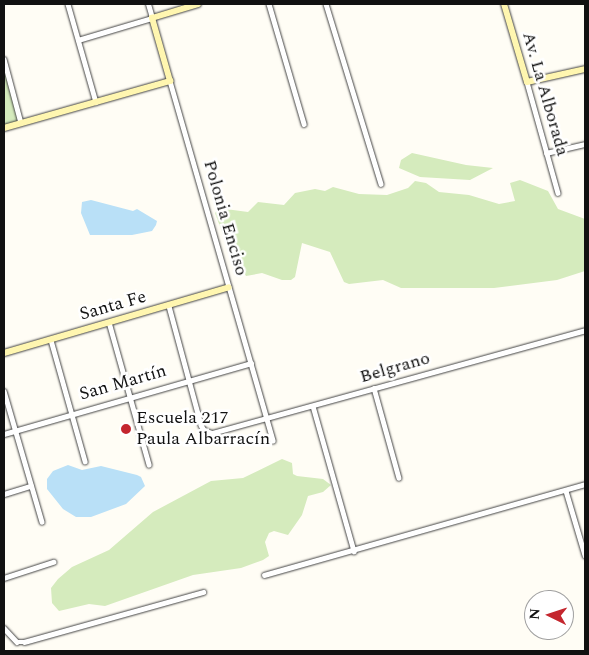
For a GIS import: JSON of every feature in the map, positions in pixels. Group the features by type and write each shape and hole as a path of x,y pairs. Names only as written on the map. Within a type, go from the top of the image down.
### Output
{"main road":[{"path":"152,18 198,4"},
{"name":"Av. La Alborada","path":"504,4 527,82"},
{"name":"Polonia Enciso","path":"152,18 170,81"},
{"path":"527,82 585,69"},
{"path":"4,128 170,81"},
{"name":"Santa Fe","path":"4,353 169,306 229,286"}],"street":[{"path":"68,4 96,102"},
{"name":"Polonia Enciso","path":"148,4 152,18"},
{"path":"269,4 304,124"},
{"path":"326,4 381,184"},
{"path":"78,40 152,18"},
{"path":"4,59 21,123"},
{"name":"Polonia Enciso","path":"170,81 273,441"},
{"name":"Av. La Alborada","path":"527,82 558,193"},
{"path":"546,153 585,144"},
{"path":"169,306 189,379"},
{"path":"109,322 149,464"},
{"name":"Belgrano","path":"189,379 201,425 212,433 585,330"},
{"path":"51,340 85,462"},
{"name":"San Martín","path":"4,434 131,395 251,363"},
{"path":"374,388 399,478"},
{"path":"4,391 14,431 42,522"},
{"path":"313,406 354,551"},
{"path":"264,575 566,491 585,484"},
{"path":"4,494 31,486"},
{"path":"566,491 585,555"},
{"path":"4,578 53,562"},
{"path":"4,628 17,642 24,642 203,592"}],"green space":[{"path":"4,59 21,123 4,128"},
{"path":"412,153 466,165 493,168 470,180 420,177 399,168 401,160"},
{"path":"520,180 548,191 558,209 585,219 585,271 557,280 494,288 401,288 383,280 349,284 344,282 330,252 302,243 295,277 291,280 282,280 262,273 246,276 225,240 215,213 218,208 248,212 258,202 284,205 295,193 315,189 325,191 333,187 359,194 387,195 408,188 415,181 426,183 439,192 469,195 499,204 515,201 510,183"},
{"path":"282,459 292,463 293,474 323,479 331,485 323,492 308,496 302,515 288,535 274,531 269,533 265,542 269,556 263,560 241,568 193,575 105,606 89,604 59,611 52,603 51,588 58,579 72,567 109,550 153,512 211,481 243,478"}],"water":[{"path":"91,200 133,211 137,209 157,221 156,225 152,231 132,235 90,235 81,213 82,202"},
{"path":"68,465 82,470 101,466 137,475 141,477 145,486 126,504 91,517 76,517 63,509 47,489 47,479 53,471"}],"place":[{"name":"Escuela 217 Paula Albarracín","path":"126,429"}]}
